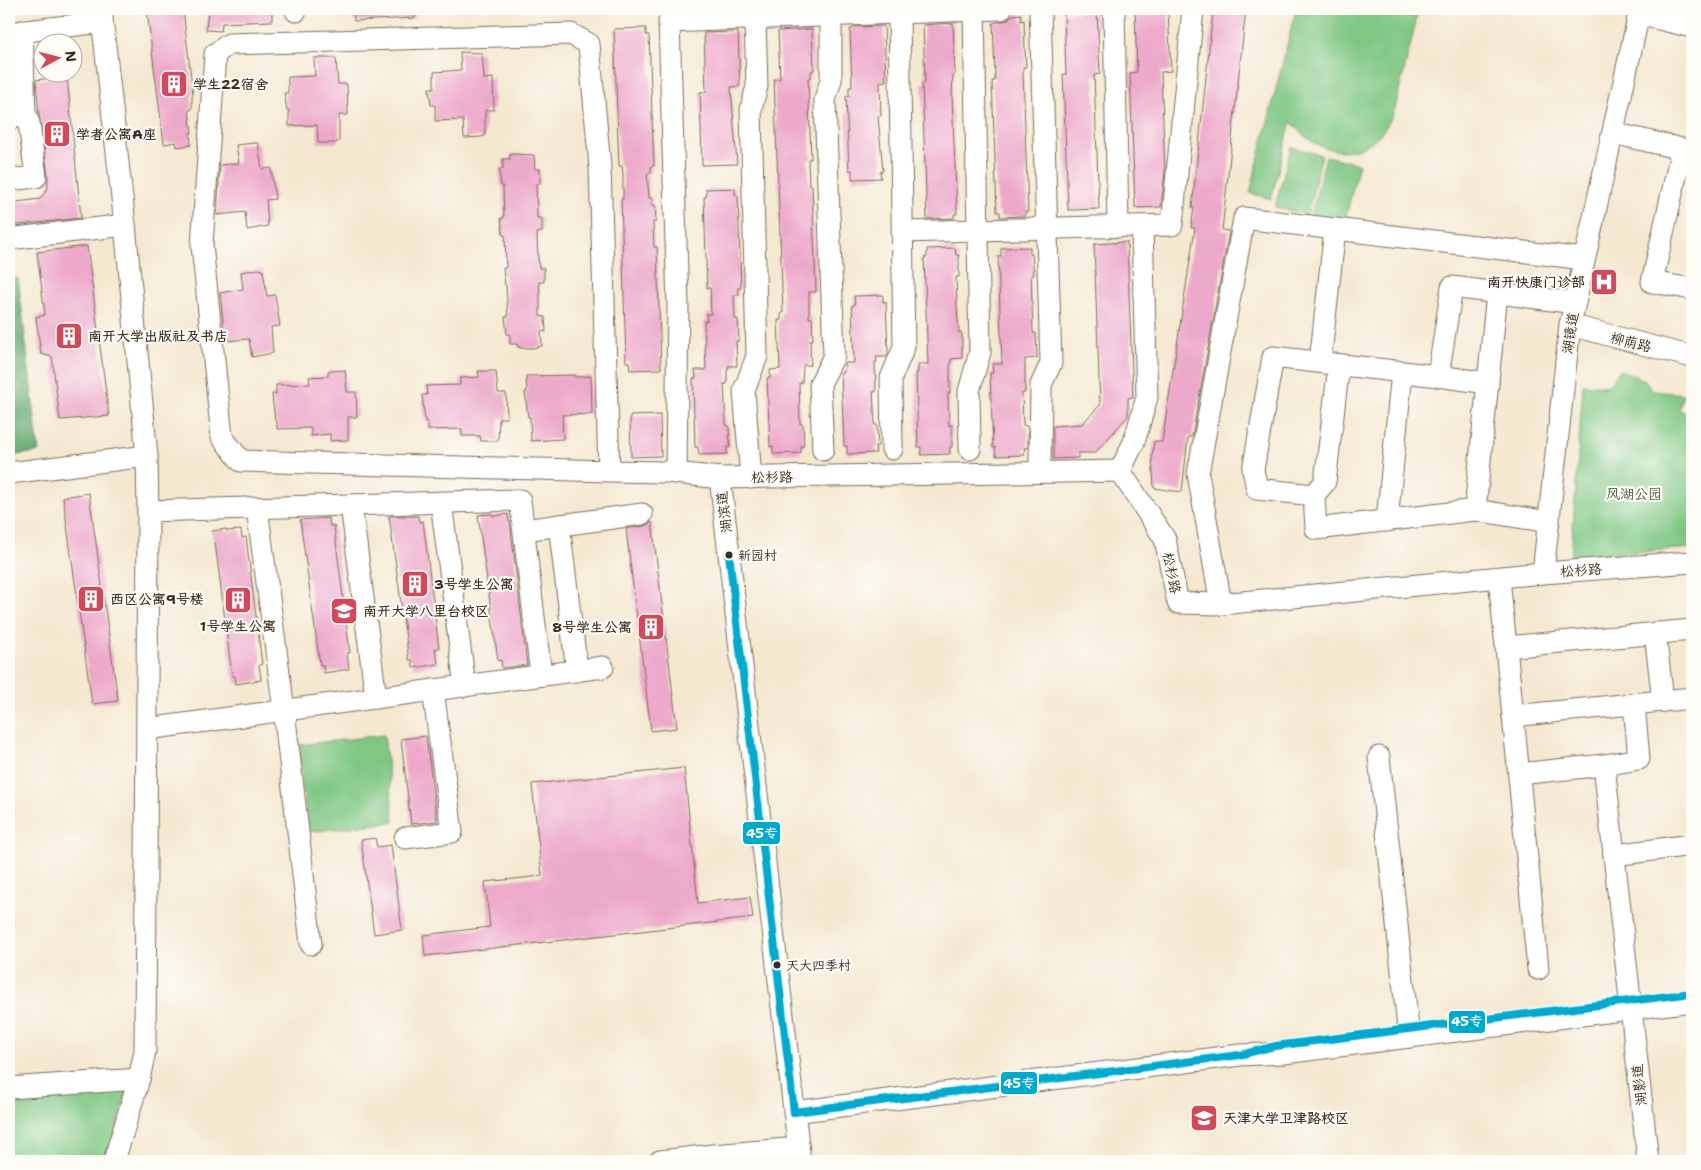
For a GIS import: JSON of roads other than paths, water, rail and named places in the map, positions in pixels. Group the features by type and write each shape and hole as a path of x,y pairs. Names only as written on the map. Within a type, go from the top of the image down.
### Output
{"street":[{"path":"676,473 678,305 669,22 1001,9"},
{"path":"1040,9 1051,363 1041,385 1040,463"},
{"path":"1114,9 1118,227"},
{"path":"902,232 1172,225 1194,9"},
{"path":"970,449 969,391 980,352 974,10"},
{"path":"1640,11 1692,27"},
{"name":"湖镜道","path":"1544,573 1570,326 1640,11"},
{"path":"892,448 891,378 904,347 899,13"},
{"path":"9,180 36,176 29,123 17,116 15,32 102,15 125,225 146,456 148,511 145,1052 139,1079 114,1161"},
{"path":"822,450 820,384 834,356 825,100 831,80 831,16"},
{"path":"751,478 744,391 757,356 750,109 757,86 754,19"},
{"name":"松杉路","path":"608,471 600,167 589,44 572,34 229,44 215,54 202,245 222,437 241,461 676,473 720,478 1120,471 1166,539 1178,603 1220,604 1544,573 1692,562"},
{"path":"1613,133 1682,149 1652,282 1692,289"},
{"path":"1220,604 1198,474 1244,218 1584,259"},
{"path":"9,239 125,225"},
{"path":"1120,471 1134,442 1147,397 1142,226"},
{"path":"1335,229 1325,482 1314,494 1316,529 1475,510 1549,522"},
{"path":"1438,376 1452,287 1575,303"},
{"path":"1475,510 1497,293"},
{"name":"柳荫路","path":"1570,326 1692,357"},
{"path":"1314,494 1257,489 1253,470 1273,357 1488,383"},
{"path":"1388,521 1402,372"},
{"path":"9,473 146,456"},
{"name":"湖滨道","path":"720,478 799,1155"},
{"path":"148,511 520,500 541,675"},
{"path":"441,502 465,686"},
{"path":"351,505 376,698"},
{"path":"257,508 284,710 311,944"},
{"path":"524,530 642,514"},
{"path":"559,525 578,671"},
{"path":"1499,578 1538,969"},
{"path":"1506,647 1692,630"},
{"path":"1655,634 1663,701"},
{"path":"148,729 603,667"},
{"path":"405,838 452,832 433,690"},
{"path":"1514,716 1692,698"},
{"path":"1519,774 1604,765 1639,759 1634,704"},
{"path":"1379,757 1409,1033"},
{"name":"湖影道","path":"1604,765 1648,1161"},
{"path":"1614,855 1692,845"},
{"path":"794,1112 1240,1055 1284,1053 1409,1033 1630,1004 1692,993"},
{"path":"1630,1004 1692,1001"},
{"path":"9,1088 139,1079"},
{"path":"660,1161 799,1155"}],"place":[{"name":"学生22宿舍","path":"174,84"},
{"name":"学者公寓A座","path":"57,134"},
{"name":"南开快康门诊部","path":"1604,282"},
{"name":"南开大学出版社及书店","path":"69,336"},
{"name":"新园村","path":"729,555"},
{"name":"3号学生公寓","path":"415,584"},
{"name":"西区公寓9号楼","path":"91,599"},
{"name":"1号学生公寓","path":"238,600"},
{"name":"南开大学八里台校区","path":"344,611"},
{"name":"8号学生公寓","path":"651,627"},
{"name":"天大四季村","path":"777,965"},
{"name":"天津大学卫津路校区","path":"1204,1118"}],"park label":[{"name":"风湖公园","path":"1634,494"}]}
